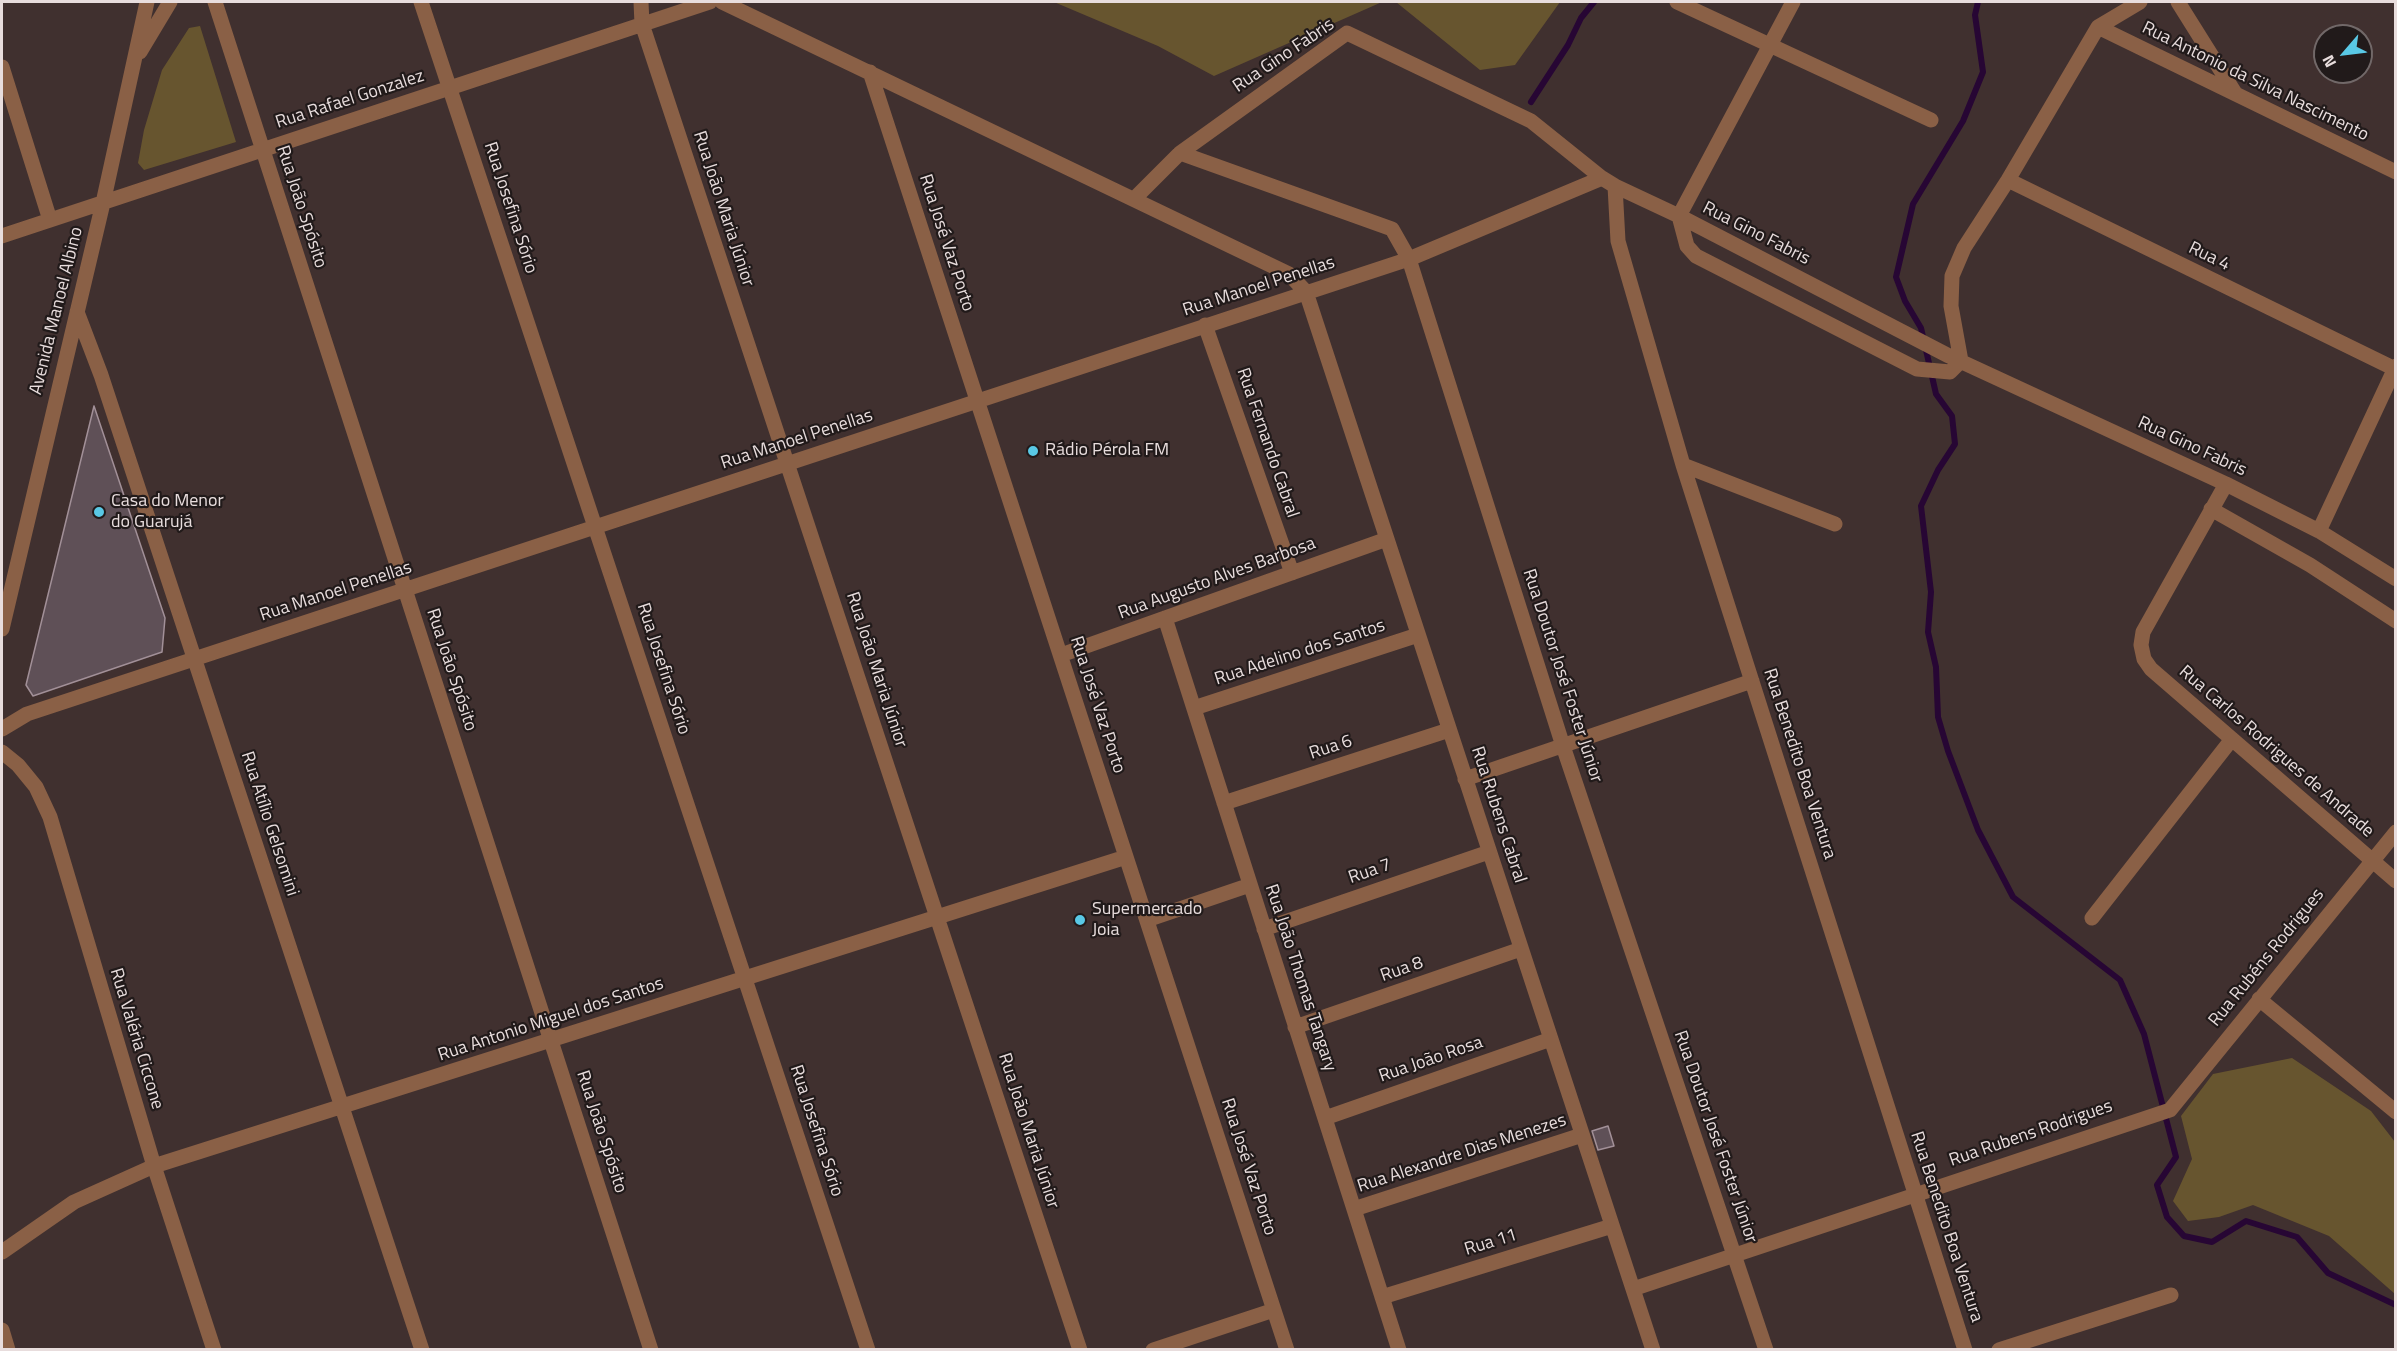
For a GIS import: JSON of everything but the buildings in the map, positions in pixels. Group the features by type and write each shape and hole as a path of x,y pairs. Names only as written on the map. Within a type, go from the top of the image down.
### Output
{"street":[{"name":"Avenida Manoel Albino","path":"2,629 103,203 147,2"},
{"path":"132,65 170,2"},
{"name":"Rua João Spósito","path":"215,2 651,1350"},
{"name":"Rua Josefina Sório","path":"421,2 868,1350"},
{"name":"Rua João Maria Júnior","path":"641,2 642,24 1080,1350"},
{"name":"Rua Rafael Gonzalez","path":"2,236 710,2"},
{"path":"722,2 1135,198 1289,274 1306,292"},
{"path":"1677,2 1931,120"},
{"path":"1794,2 1679,216 1687,246 1696,256 1917,369 1950,372 1955,359 1951,306 1952,276 1964,248 2098,27 2140,2"},
{"path":"2178,2 2236,94"},
{"name":"Rua Antonio da Silva Nascimento","path":"2098,27 2396,172"},
{"name":"Rua Gino Fabris","path":"1135,198 1180,153 1347,33 1531,121 1609,182 1955,359 2226,484 2319,531 2396,579"},
{"path":"2,67 50,220"},
{"name":"Rua José Vaz Porto","path":"870,72 1287,1350"},
{"name":"Rua Doutor José Foster Júnior","path":"1180,153 1392,230 1409,259 1563,746 1766,1350"},
{"name":"Rua 4","path":"2007,180 2394,367"},
{"name":"Rua Manoel Penellas","path":"2,729 27,714 1409,259 1609,182"},
{"name":"Rua Benedito Boa Ventura","path":"1609,182 1618,241 1683,465 1965,1350"},
{"name":"Rua Rubens Cabral","path":"1306,292 1653,1350"},
{"name":"Rua Atílio Gelsomini","path":"76,312 101,375 422,1350"},
{"name":"Rua Fernando Cabral","path":"1205,325 1292,573"},
{"path":"2319,531 2394,367"},
{"path":"1683,465 1835,525"},
{"path":"2226,484 2211,510 2310,565 2396,621"},
{"name":"Rua Carlos Rodrigues de Andrade","path":"2211,510 2143,632 2141,645 2144,659 2151,669 2396,881"},
{"name":"Rua Augusto Alves Barbosa","path":"1060,655 1387,539"},
{"name":"Rua João Thomas Tangary","path":"1165,618 1399,1350"},
{"name":"Rua Adelino dos Santos","path":"1194,708 1418,635"},
{"path":"1466,779 1752,681"},
{"name":"Rua 6","path":"1224,803 1449,730"},
{"path":"2092,918 2232,739"},
{"name":"Rua Valéria Ciccone","path":"2,752 18,765 36,787 50,817 153,1166 214,1350"},
{"name":"Rua Rubéns Rodrigues","path":"2170,1110 2396,832"},
{"name":"Rua 7","path":"1264,929 1489,852"},
{"name":"Rua Antonio Miguel dos Santos","path":"2,1252 74,1202 153,1166 1126,857"},
{"path":"1147,920 1250,885"},
{"name":"Rua 8","path":"1296,1027 1521,950"},
{"path":"2259,999 2396,1112"},
{"name":"Rua João Rosa","path":"1324,1118 1551,1040"},
{"name":"Rua Rubens Rodrigues","path":"1633,1289 2134,1120 2170,1110"},
{"name":"Rua Alexandre Dias Menezes","path":"1354,1209 1582,1135"},
{"name":"Rua 11","path":"1382,1297 1612,1226"},
{"path":"1999,1350 2171,1295"},
{"path":"1153,1350 1274,1310"},
{"path":"2,1330 8,1350"}],"shaded area":[{"path":"1054,2 1382,2 1214,76 1158,46"},
{"path":"1396,2 1560,2 1515,65 1480,70"},
{"path":"200,26 236,142 144,170 138,163 144,130 162,70 189,28"},
{"path":"2292,1058 2371,1111 2395,1142 2395,1294 2329,1236 2253,1205 2219,1217 2188,1221 2173,1201 2192,1159 2181,1116 2213,1074"}],"waterway":[{"path":"1531,102 1568,45 1581,18 1594,2"},
{"path":"1978,2 1975,15 1983,72 1963,121 1913,204 1896,277 1905,301 1921,328 1936,394 1952,416 1955,444 1938,470 1921,506 1931,592 1928,632 1936,667 1938,717 1948,751 1978,830 2013,897 2120,980 2144,1034 2176,1157 2157,1185 2167,1217 2184,1236 2212,1242 2246,1221 2297,1237 2328,1273 2396,1305"}],"place":[{"name":"Rádio Pérola FM","path":"1033,451"},
{"name":"Casa do Menor do Guarujá","path":"99,512"},
{"name":"Supermercado Joia","path":"1080,920"}]}
